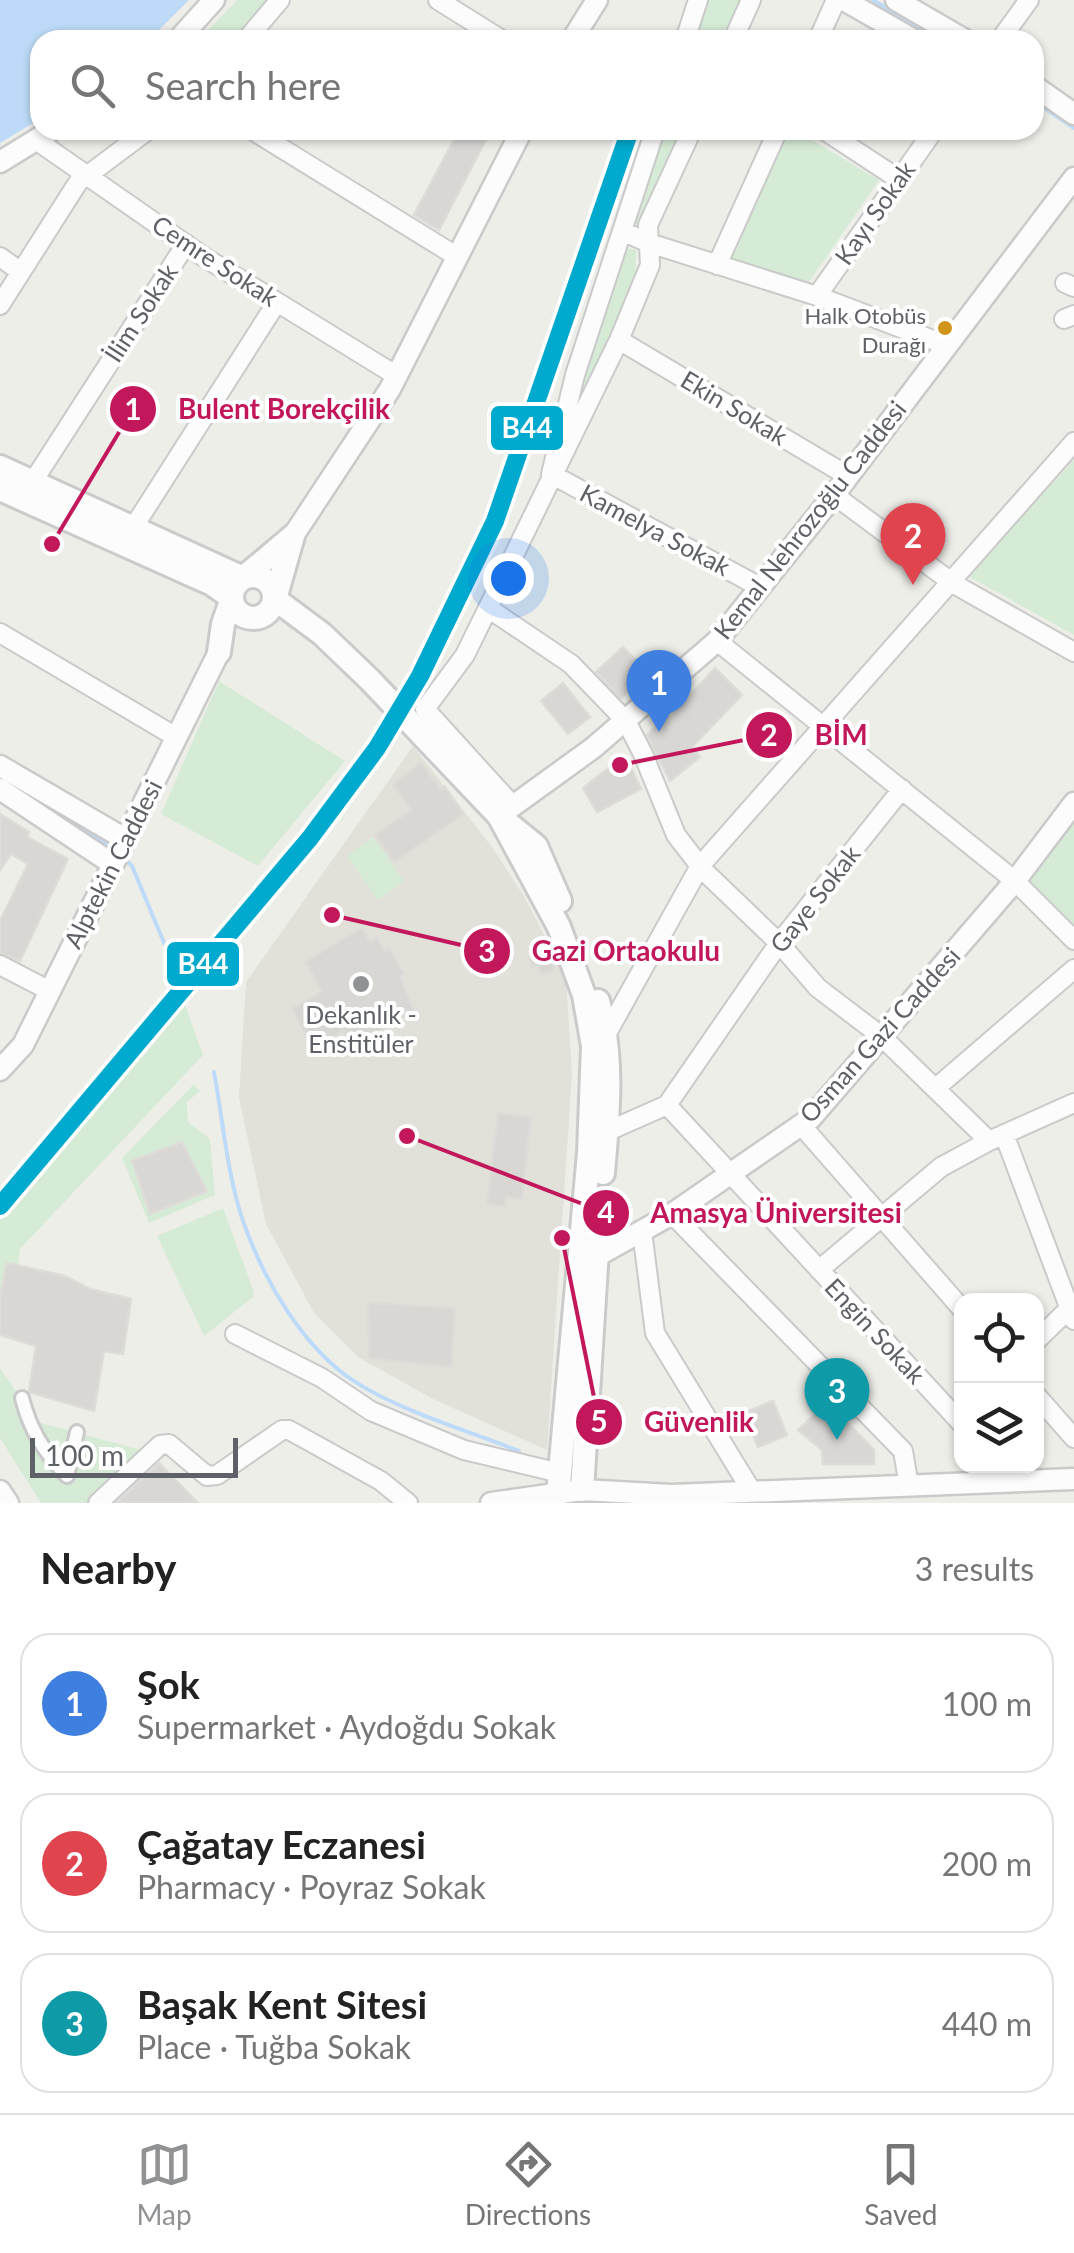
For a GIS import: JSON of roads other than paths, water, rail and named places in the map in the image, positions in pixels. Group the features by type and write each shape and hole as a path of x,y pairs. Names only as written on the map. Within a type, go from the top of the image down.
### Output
{"main road":[{"path":"0,466 134,528 238,588"},
{"path":"0,490 212,584 238,588 264,578 273,589 268,608"},
{"path":"219,652 238,588 293,536"},
{"path":"219,652 268,608 293,536"},
{"path":"238,588 242,615 268,608 322,634 448,760 506,811 536,846 582,950 607,1032 606,1132 584,1497"},
{"path":"506,811 559,927 584,995 593,1046 586,1209 558,1483"}],"street":[{"path":"187,30 214,0"},
{"path":"254,30 280,0"},
{"path":"438,0 486,30"},
{"path":"578,30 597,0"},
{"path":"688,30 698,0"},
{"path":"738,30 751,0"},
{"path":"822,30 836,0"},
{"path":"844,0 896,30"},
{"path":"896,0 948,30"},
{"path":"1007,30 1029,0"},
{"path":"1044,93 1074,114"},
{"path":"0,162 36,140"},
{"name":"Cemre Sokak","path":"49,140 86,174 186,244 396,376"},
{"path":"0,305 86,174 134,140"},
{"path":"268,140 456,256"},
{"path":"293,536 396,376 517,140"},
{"path":"551,474 575,375 653,140"},
{"path":"506,811 425,709 465,655 619,340 650,265 648,225 687,140"},
{"path":"717,264 773,140"},
{"path":"839,140 898,178"},
{"name":"Kayı Sokak","path":"817,296 926,140"},
{"name":"Kemal Nehrozoğlu Caddesi","path":"506,811 626,721 716,641 834,495 1074,178"},
{"path":"622,232 817,296 946,344"},
{"name":"İlim Sokak","path":"32,482 186,244"},
{"path":"0,257 21,272"},
{"path":"134,528 277,302"},
{"name":"Ekin Sokak","path":"619,340 848,476"},
{"path":"607,1032 700,866 1074,442"},
{"name":"Kamelya Sokak","path":"551,474 758,586"},
{"path":"834,495 949,580 1074,652"},
{"path":"488,608 571,664 626,721 676,835 700,866 818,988 881,1036 996,1138 1072,1310 1044,1334"},
{"path":"0,633 176,737"},
{"path":"716,641 1015,880 1074,940"},
{"name":"Alptekin Caddesi","path":"0,1070 23,1045 219,652"},
{"path":"0,766 125,839"},
{"name":"Gaye Sokak","path":"667,1105 778,943 902,789"},
{"path":"0,791 111,863"},
{"name":"Osman Gazi Caddesi","path":"597,1256 672,1214 811,1118 1015,880 1074,804"},
{"path":"0,965 50,991"},
{"path":"936,1087 1074,969"},
{"path":"820,1270 941,1167 1074,1103"},
{"path":"606,1132 667,1105"},
{"name":"Engin Sokak","path":"667,1105 954,1415"},
{"path":"801,1125 954,1300"},
{"path":"672,1214 903,1450 909,1486"},
{"path":"642,1231 655,1334 756,1496 782,1503"},
{"path":"236,1334 322,1378 371,1411 558,1483 584,1497 756,1496 1074,1478"},
{"path":"22,1398 28,1423 44,1452 66,1476 77,1432"},
{"path":"1044,1404 1074,1438"},
{"path":"98,1503 160,1445 169,1444 207,1476 217,1475 282,1430 289,1430 381,1481 408,1503"},
{"path":"1007,1473 1016,1483"},
{"path":"491,1503 558,1483"},
{"path":"0,1490 8,1503"}],"water":[{"path":"0,0 189,0 159,30 30,30 30,125 0,143"}],"waterway":[{"path":"873,0 922,30"},
{"path":"1044,108 1074,128"},
{"path":"40,801 111,847"},
{"path":"126,860 132,866 175,969"},
{"path":"214,1072 231,1177 242,1218 266,1275 300,1330 329,1361 362,1386 405,1408 519,1451"}],"place":[{"name":"Halk Otobüs Durağı","path":"945,328"},
{"name":"Bulent Borekçilik","path":"52,544"},
{"name":"Çağatay Eczanesi","path":"913,585"},
{"name":"Şok","path":"659,732"},
{"name":"BİM","path":"620,765"},
{"name":"Gazi Ortaokulu","path":"332,915"},
{"name":"Dekanlık - Enstitüler","path":"361,984"},
{"name":"Amasya Üniversitesi","path":"407,1136"},
{"name":"Güvenlik","path":"562,1238"},
{"name":"Başak Kent Sitesi","path":"837,1440"}]}
